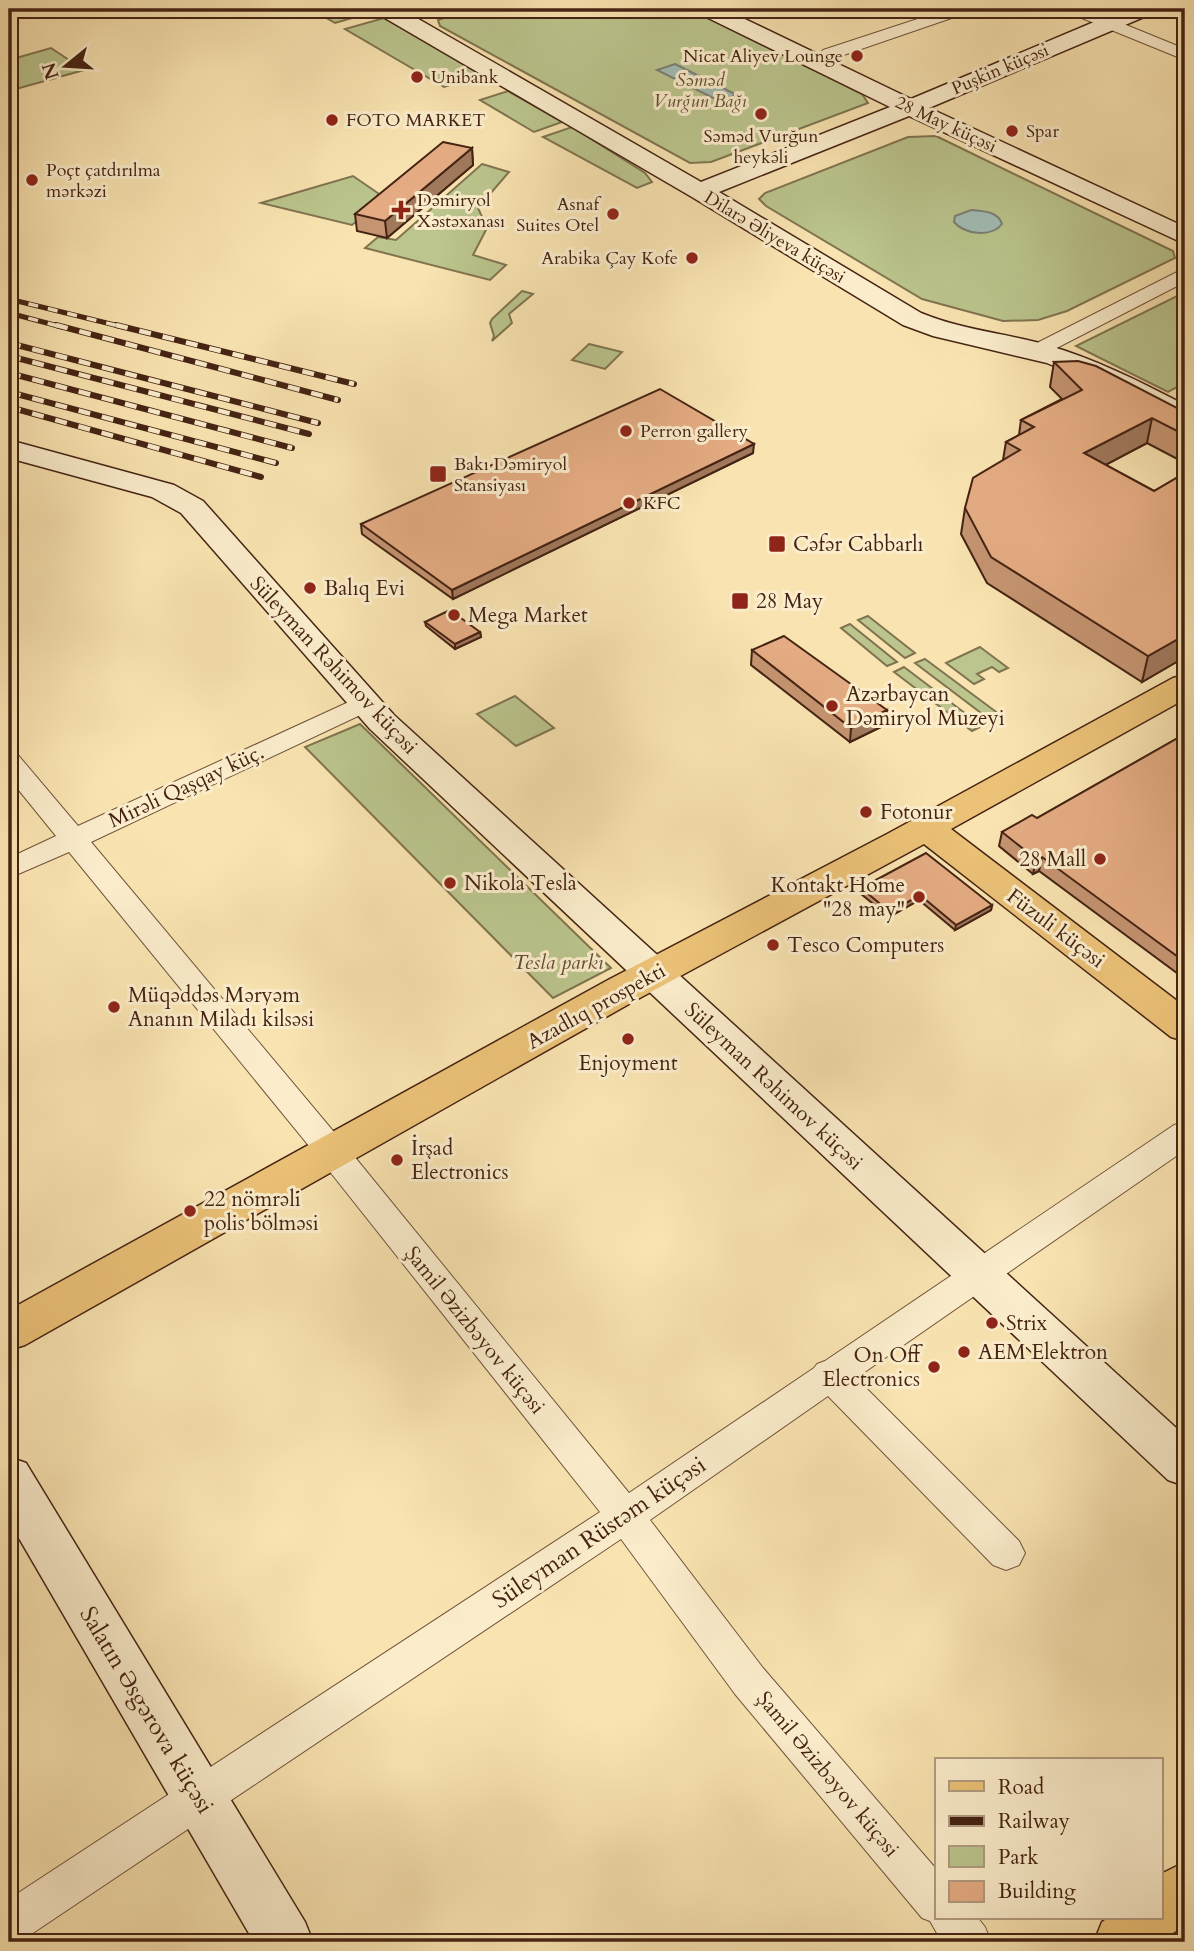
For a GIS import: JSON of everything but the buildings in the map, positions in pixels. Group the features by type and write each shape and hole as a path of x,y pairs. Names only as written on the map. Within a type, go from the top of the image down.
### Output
{"main road":[{"name":"28 May küçəsi","path":"708,9 909,107 1185,236"},
{"name":"Puşkin küçəsi","path":"701,191 722,180 909,107 1143,9"},
{"name":"Dilarə Əliyeva küçəsi","path":"393,10 912,319 947,332 1036,351 1100,374 1185,416"},
{"name":"Süleyman Rəhimov küçəsi","path":"9,449 163,491 192,507 364,703 652,974 1185,1466"},
{"name":"Azadlıq prospekti","path":"9,1332 652,974 926,828 1185,685"},
{"name":"Füzuli küçəsi","path":"926,828 1185,1027"},
{"name":"Salatın Əsgərova küçəsi","path":"9,1478 285,1942"},
{"path":"1162,1909 1185,1889"},
{"path":"1122,1942 1149,1920"}],"street":[{"path":"829,54 963,9"},
{"path":"1073,9 1185,55"},
{"path":"1036,351 1185,274"},
{"name":"Mirəli Qaşqay küç.","path":"9,869 364,703"},
{"name":"Şamil Əzizbəyov küçəsi","path":"9,761 331,1151 625,1516 749,1681 935,1901"},
{"name":"Süleyman Rüstəm küçəsi","path":"9,1924 625,1516 829,1374 1185,1134"},
{"path":"829,1374 1006,1553"},
{"path":"952,1920 970,1942"}],"green space":[{"path":"311,9 367,9 373,12 335,23"},
{"name":"Səməd Vurğun Bağı","path":"469,9 694,9 862,94 868,103 711,162 690,163 440,26 438,20"},
{"path":"384,18 484,74 444,87 345,29"},
{"path":"51,48 84,70 9,91 9,60"},
{"path":"508,91 562,122 534,132 480,100"},
{"path":"572,127 645,173 652,182 637,188 543,137"},
{"path":"936,136 1173,251 1175,258 1067,311 1038,320 1003,321 922,299 766,206 759,199 765,193 908,137"},
{"path":"482,164 509,172 478,208 487,228 473,255 506,265 490,280 365,248 378,237 396,240"},
{"path":"353,176 385,198 352,225 261,203"},
{"path":"522,291 533,294 509,314 512,323 492,341 492,319"},
{"path":"1185,292 1185,383 1168,392 1076,346"},
{"path":"589,344 622,352 605,369 572,360"},
{"path":"868,616 915,653 905,658 858,620"},
{"path":"850,624 897,662 887,666 841,628"},
{"path":"980,647 1008,668 999,672 992,667 977,674 984,679 974,684 946,663"},
{"path":"925,659 1003,717 993,722 915,663"},
{"path":"904,667 982,726 972,731 894,672"},
{"path":"515,696 554,728 516,746 477,714"},
{"name":"Tesla parkı","path":"360,724 611,968 553,998 305,747"}],"water":[{"path":"675,64 737,95 719,101 657,70"},
{"path":"971,210 994,214 1002,224 991,231 978,233 964,229 954,222 955,216"}],"railway":[{"path":"9,299 123,327"},
{"path":"9,313 62,327"},
{"path":"56,325 338,400"},
{"path":"116,325 354,384"},
{"path":"9,343 318,423"},
{"path":"9,356 309,434"},
{"path":"9,373 292,448"},
{"path":"9,392 276,463"},
{"path":"9,407 261,477"}],"place":[{"name":"Nicat Aliyev Lounge","path":"857,56"},
{"name":"Unibank","path":"417,77"},
{"name":"Səməd Vurğun heykəli","path":"761,114"},
{"name":"FOTO MARKET","path":"332,120"},
{"name":"Spar","path":"1012,131"},
{"name":"Poçt çatdırılma mərkəzi","path":"32,180"},
{"name":"Dəmiryol Xəstəxanası","path":"401,210"},
{"name":"Asnaf Suites Otel","path":"613,214"},
{"name":"Arabika Çay Kofe","path":"692,258"},
{"name":"Perron gallery","path":"626,431"},
{"name":"Bakı Dəmiryol Stansiyası","path":"438,474"},
{"name":"KFC","path":"629,503"},
{"name":"Cəfər Cabbarlı","path":"777,544"},
{"name":"Balıq Evi","path":"310,588"},
{"name":"28 May","path":"740,601"},
{"name":"Mega Market","path":"454,615"},
{"name":"Azərbaycan Dəmiryol Muzeyi","path":"832,706"},
{"name":"Fotonur","path":"866,812"},
{"name":"28 Mall","path":"1100,859"},
{"name":"Nikola Tesla","path":"450,883"},
{"name":"Kontakt Home \"28 may\"","path":"919,897"},
{"name":"Tesco Computers","path":"773,945"},
{"name":"Müqəddəs Məryəm Ananın Miladı kilsəsi","path":"114,1007"},
{"name":"Enjoyment","path":"628,1039"},
{"name":"İrşad Electronics","path":"397,1160"},
{"name":"22 nömrəli polis bölməsi","path":"190,1211"},
{"name":"Strix","path":"992,1323"},
{"name":"AEM Elektron","path":"964,1352"},
{"name":"On Off Electronics","path":"934,1367"}]}
